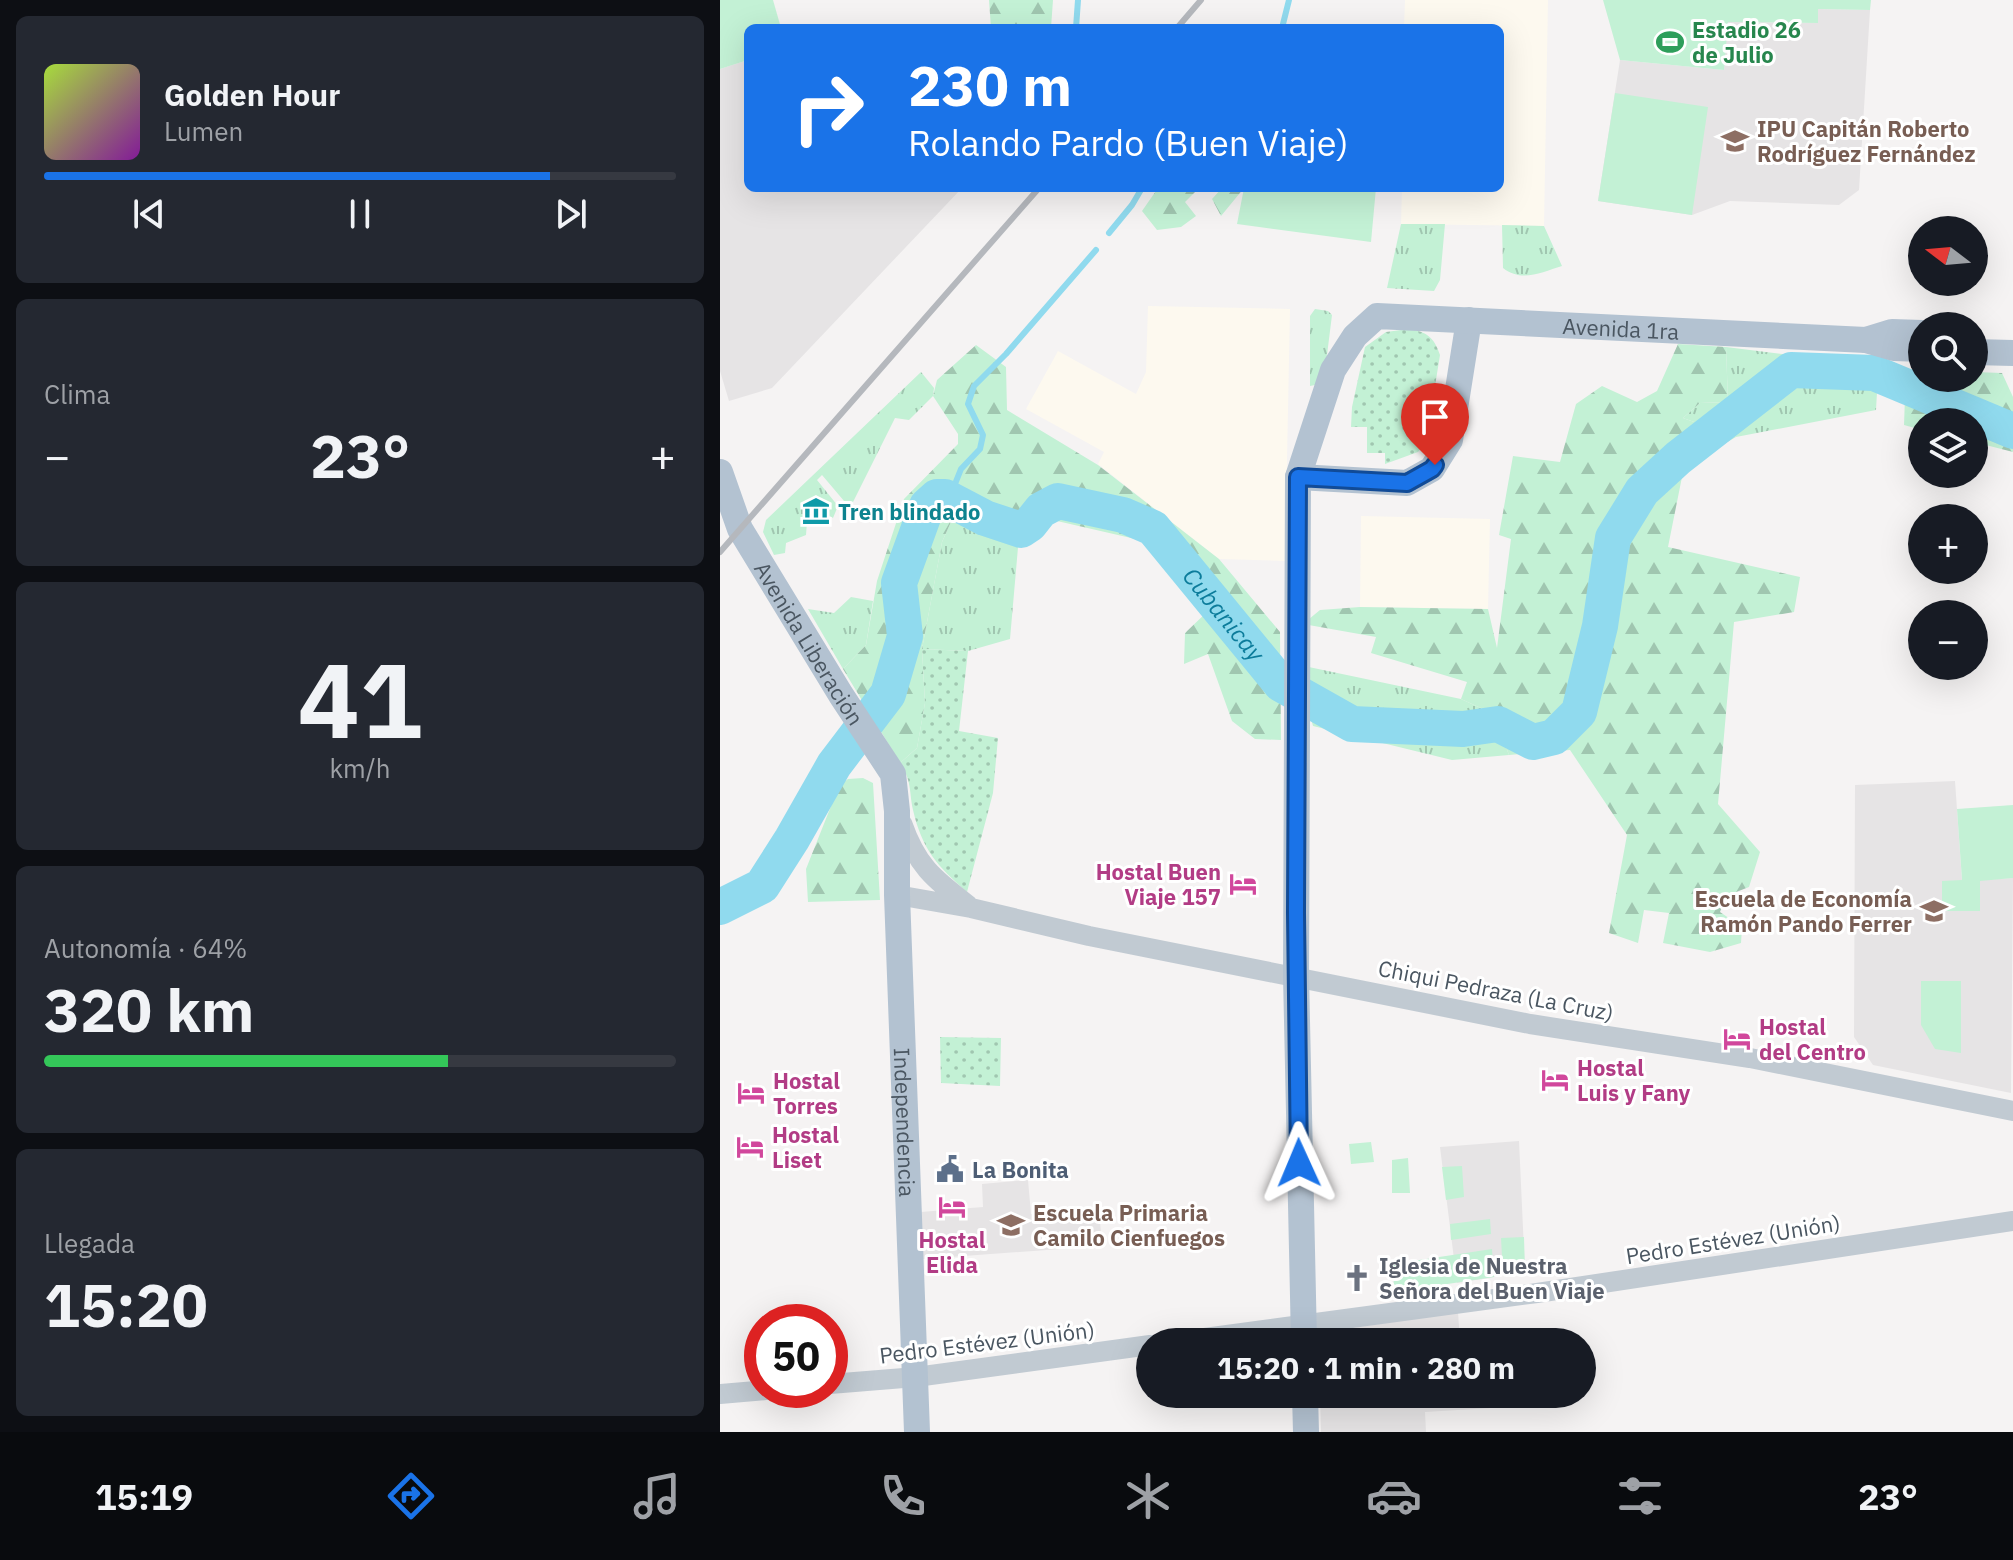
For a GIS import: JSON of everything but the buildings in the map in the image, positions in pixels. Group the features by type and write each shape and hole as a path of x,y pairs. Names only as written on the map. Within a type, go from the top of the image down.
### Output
{"main road":[{"name":"Avenida 1ra","path":"1298,477 1333,370 1355,336 1377,316 1866,340 1908,348"},
{"path":"1304,1328 1296,975 1298,477 1407,483 1432,469 1450,440 1469,320"},
{"name":"Avenida 1ra","path":"1866,340 1892,332 1908,333"},
{"path":"1988,336 2013,337"},
{"path":"1988,352 2013,353"},
{"name":"Avenida Liberación","path":"720,472 740,529 893,774 897,811"},
{"name":"Independencia","path":"897,811 897,895 917,1432"},
{"path":"1305,1408 1306,1432"}],"street":[{"name":"Chiqui Pedraza (La Cruz)","path":"897,811 911,848 924,869 971,908"},
{"name":"Chiqui Pedraza (La Cruz)","path":"897,895 1530,1024 1750,1058 2013,1111"},
{"name":"Pedro Estévez (Unión)","path":"1333,1328 1537,1293 2013,1221"},
{"name":"Pedro Estévez (Unión)","path":"848,1383 916,1377 1136,1347"},
{"path":"720,1394 744,1392"}],"shaded area":[{"path":"1405,0 1548,0 1544,226 1401,224 1402,192 1504,192 1504,24 1404,24"},
{"name":"IPU Capitán Roberto Rodríguez Fernández","path":"1817,9 1870,10 1859,190 1839,205 1730,201 1692,215 1598,201 1620,60 1724,70 1727,22 1818,23"},
{"path":"744,61 744,192 958,192 772,388 729,401 720,371 720,69"},
{"path":"1148,306 1290,309 1285,561 1219,559 1098,464 1104,452 1026,409 1058,351 1136,394 1146,372"},
{"path":"1361,516 1490,519 1488,609 1360,607"},
{"name":"Escuela de Economía Ramón Pando Ferrer","path":"1955,781 1962,881 2013,878 2011,1093 1873,1065 1854,1037 1855,785"},
{"path":"1519,1141 1525,1272 1457,1283 1440,1147"},
{"name":"Escuela Primaria Camilo Cienfuegos","path":"1028,1180 1031,1214 1099,1209 1102,1246 923,1259 921,1212 983,1207 982,1184"},
{"path":"1458,1312 1459,1328 1352,1328"},
{"path":"1320,1408 1491,1408 1425,1412 1426,1432 1321,1432"}],"green space":[{"path":"720,0 773,0 780,24 744,24 744,61 720,69"},
{"path":"989,0 1053,0 1051,24 991,24"},
{"name":"Estadio 26 de Julio","path":"1603,0 1871,0 1870,10 1818,9 1818,23 1728,22 1724,70 1620,60"},
{"path":"1615,93 1708,107 1692,215 1598,201"},
{"path":"1155,192 1195,192 1185,202 1196,216 1181,227 1157,230 1142,211"},
{"path":"1218,192 1241,192 1221,216 1212,199"},
{"path":"1243,192 1376,192 1371,242 1237,224"},
{"path":"1401,224 1445,224 1440,280 1434,291 1387,288"},
{"path":"1502,225 1544,226 1562,266 1525,276 1503,268"},
{"path":"1315,309 1328,311 1332,315 1324,379 1320,384 1310,386 1310,316"},
{"path":"1409,329 1429,336 1440,355 1426,442 1418,452 1385,464 1385,453 1367,453 1367,427 1351,427 1352,407 1365,347 1386,332"},
{"path":"1678,344 1726,347 1728,402 1700,403 1683,418 1736,437 1684,467 1668,547 1800,577 1794,612 1734,622 1718,804 1760,852 1749,887 1726,896 1720,912 1742,927 1741,943 1710,952 1663,943 1669,913 1644,910 1638,943 1609,933 1627,835 1570,750 1509,755 1494,714 1461,699 1467,682 1371,653 1376,637 1303,624 1320,610 1360,607 1488,609 1497,648 1511,539 1499,535 1513,456 1560,462 1576,404 1602,386 1637,402 1657,391"},
{"path":"976,345 1006,367 1007,410 1098,465 1219,559 1280,632 1281,740 1255,739 1232,721 1208,654 1184,664 1185,633 1208,611 1144,541 1044,518 1019,536 982,528 967,512 955,513 942,542 922,649 925,703 917,748 900,763 843,669 866,645 877,581 904,499 958,444 958,434 933,396 937,380"},
{"path":"1726,347 1782,354 1879,357 1876,410 1736,437 1683,418 1700,403 1728,402"},
{"path":"1906,369 1908,392 1988,392 1988,372 2002,373 2013,397 2013,452 1988,446 1988,408 1908,408 1908,426 1904,425"},
{"path":"921,372 934,388 933,396 909,420 895,418 850,508 822,475 817,480 838,506 833,518 825,513 807,522 806,535 786,543 785,553 774,555 763,532 766,520"},
{"path":"967,512 982,528 1019,536 1010,639 968,651 922,649 942,542 955,513"},
{"path":"851,597 873,601 866,645 843,669 808,609 834,613"},
{"path":"922,649 968,651 959,731 998,738 993,793 967,892 947,874 926,846 900,763 917,748 925,703"},
{"path":"1304,666 1461,699 1494,714 1509,755 1452,760 1313,726 1305,697"},
{"path":"863,778 873,783 880,900 808,902 806,869 839,786 848,779"},
{"path":"2013,805 2013,878 1980,881 1980,911 1942,911 1942,881 1962,880 1957,809"},
{"path":"1921,981 1961,981 1961,1053 1935,1049 1921,1025"},
{"path":"940,1037 1001,1038 1000,1086 941,1083"},
{"path":"1371,1142 1374,1162 1351,1164 1349,1144"},
{"path":"1408,1158 1410,1193 1392,1193 1392,1160"},
{"path":"1462,1166 1464,1197 1446,1200 1442,1167"},
{"path":"1490,1219 1491,1234 1451,1240 1450,1224"},
{"path":"1524,1237 1525,1272 1503,1275 1501,1238"},
{"path":"1492,1249 1494,1277 1394,1292 1393,1264"}],"waterway":[{"path":"1076,24 1078,0"},
{"path":"1283,24 1289,0"},
{"path":"1109,233 1140,192"},
{"path":"955,484 961,469 980,449 983,435 968,404 974,386 1006,354 1096,250"},
{"name":"Cubanicay","path":"720,907 762,886 834,765 888,694 905,636 899,583 927,506 937,497 945,497 985,518 1021,530 1041,510 1058,501 1123,515 1153,528 1281,684 1352,724 1463,729 1498,724 1533,742 1554,737 1579,712 1600,626 1613,538 1642,491 1678,458 1791,370 1874,373 2013,431"}],"railway":[{"path":"1180,24 1201,0"},
{"path":"720,552 1035,192"}],"place":[{"name":"Estadio 26 de Julio","path":"1670,42"},
{"name":"IPU Capitán Roberto Rodríguez Fernández","path":"1735,141"},
{"name":"Tren blindado","path":"816,511"},
{"name":"Hostal Buen Viaje 157","path":"1243,884"},
{"name":"Escuela de Economía Ramón Pando Ferrer","path":"1934,911"},
{"name":"Hostal del Centro","path":"1737,1039"},
{"name":"Hostal Luis y Fany","path":"1555,1080"},
{"name":"Hostal Torres","path":"751,1093"},
{"name":"Hostal Liset","path":"750,1147"},
{"name":"La Bonita","path":"950,1169"},
{"name":"Hostal Elida","path":"952,1207"},
{"name":"Escuela Primaria Camilo Cienfuegos","path":"1011,1225"},
{"name":"Iglesia de Nuestra Señora del Buen Viaje","path":"1357,1278"}],"route":[{"path":"1299,1163 1296,913 1298,477 1407,483 1435,465"}]}
